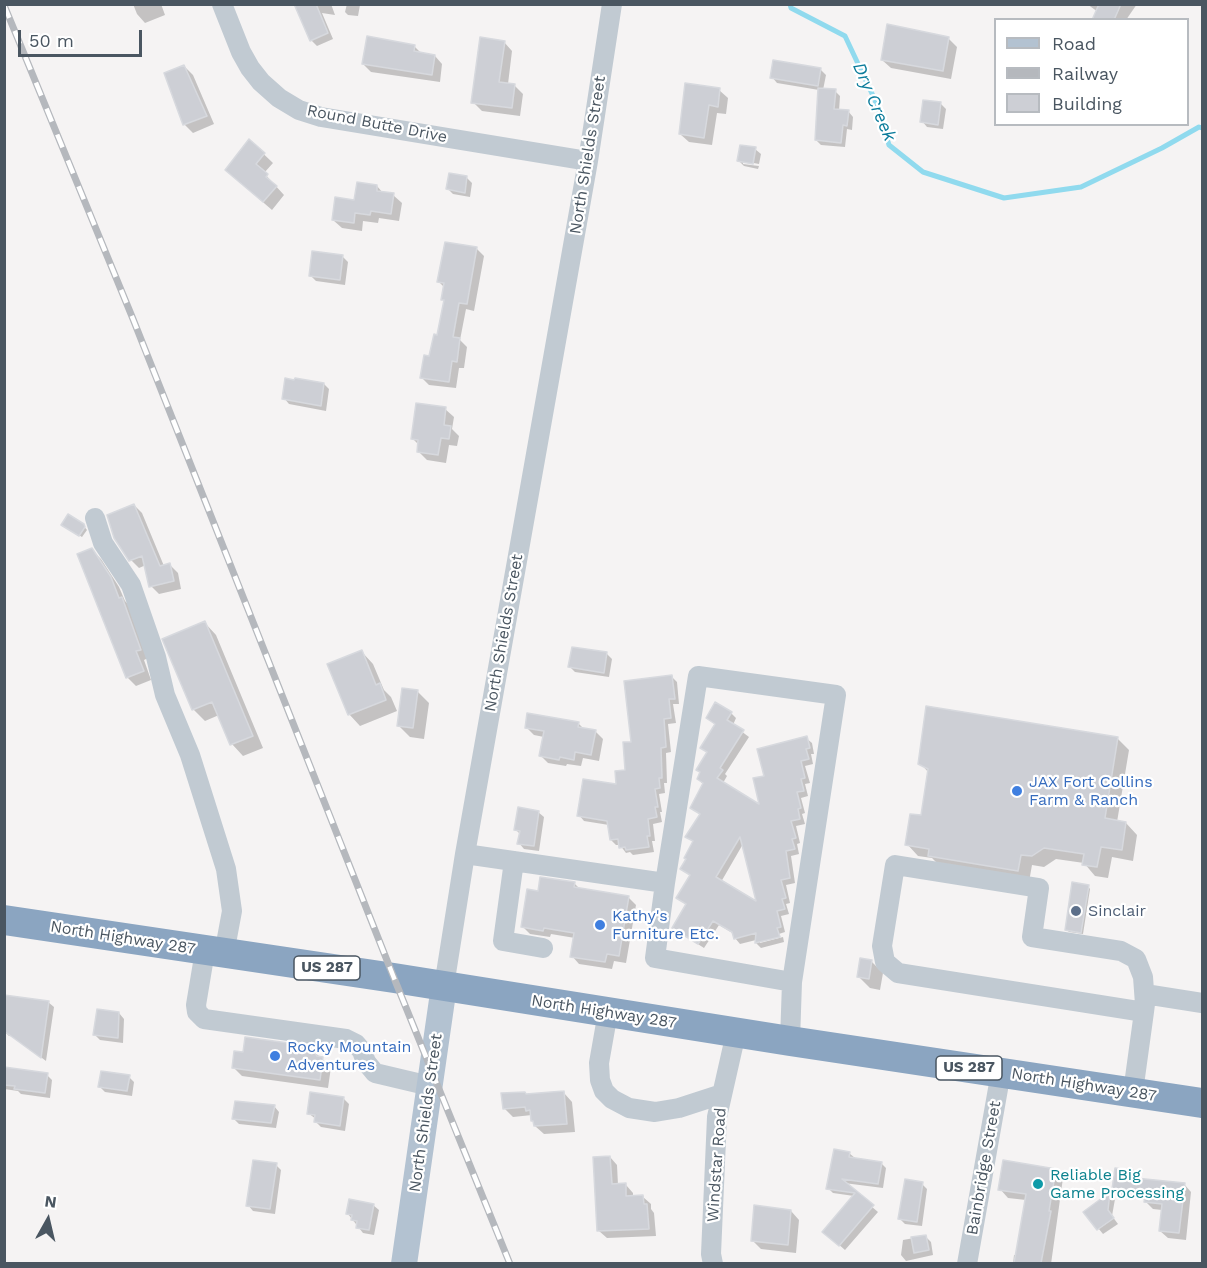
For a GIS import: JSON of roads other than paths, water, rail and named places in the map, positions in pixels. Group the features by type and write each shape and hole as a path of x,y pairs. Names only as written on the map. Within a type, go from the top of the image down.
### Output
{"highway":[{"name":"North Highway 287","path":"4,920 1203,1103"}],"main road":[{"name":"North Shields Street","path":"404,1263 444,986"}],"street":[{"name":"Round Butte Drive","path":"222,4 241,52 250,68 261,82 279,98 299,110 321,117 588,161"},
{"name":"North Shields Street","path":"444,986 465,854 588,161 612,4"},
{"path":"95,518 103,543 131,585 156,657 165,695 190,754 226,869 232,911 196,1005 197,1012 204,1019 346,1039 356,1044 362,1051 366,1062 375,1073 430,1086"},
{"path":"790,1041 792,982 836,695 698,675 655,958 792,982"},
{"path":"465,854 665,883"},
{"path":"514,861 503,941 543,948"},
{"path":"1133,1092 1144,1003 1143,977 1136,958 1121,951 1032,936 1039,888 895,865 882,946 885,962 898,973 1144,1003 1203,1003"},
{"path":"608,1012 599,1063 600,1080 604,1091 612,1099 629,1108 655,1112 679,1108 722,1094"},
{"name":"Windstar Road","path":"713,1263 711,1254 717,1117 736,1033"},
{"name":"Bainbridge Street","path":"968,1263 1001,1072"}],"waterway":[{"name":"Dry Creek","path":"790,4 791,8 845,36 875,100 889,145 923,172 1004,198 1081,187 1162,148 1199,127 1202,128"}],"railway":[{"path":"4,5 133,319 510,1264"}],"place":[{"name":"JAX Fort Collins Farm & Ranch","path":"1017,791"},
{"name":"Sinclair","path":"1076,911"},
{"name":"Kathy's Furniture Etc.","path":"600,925"},
{"name":"Rocky Mountain Adventures","path":"275,1056"},
{"name":"Reliable Big Game Processing","path":"1038,1184"}]}
